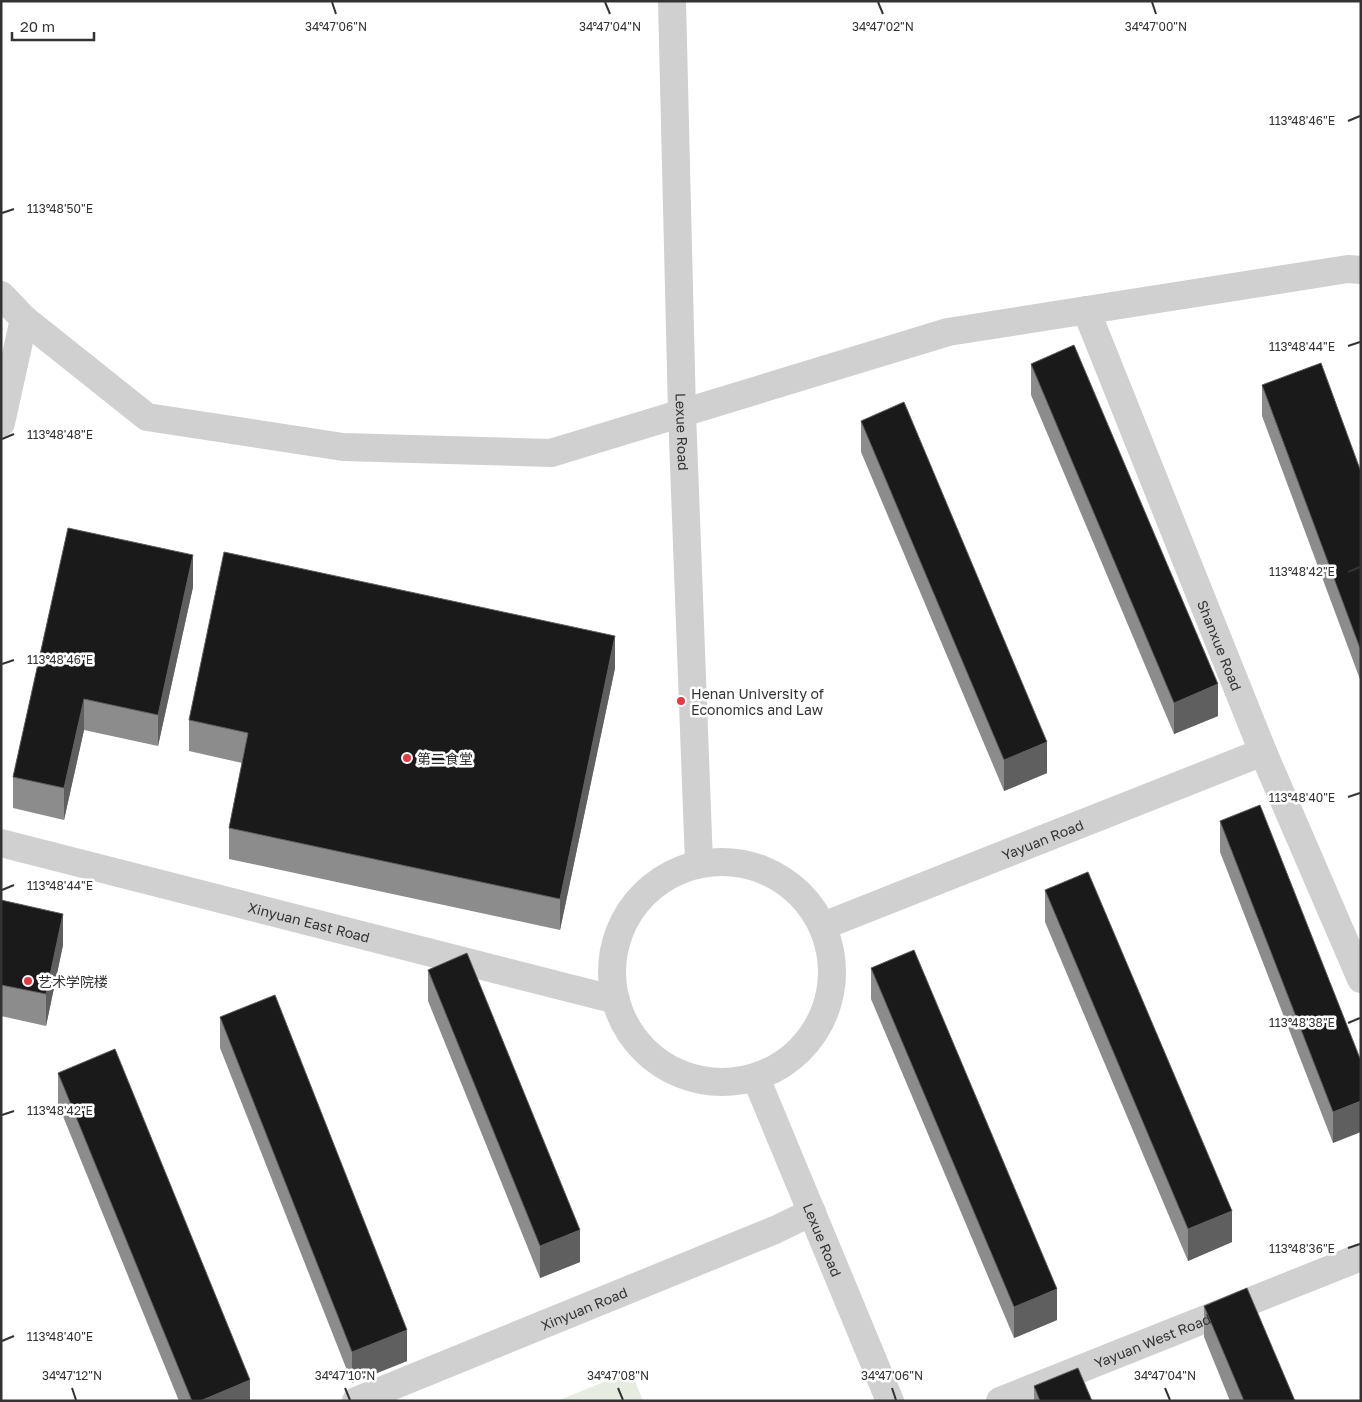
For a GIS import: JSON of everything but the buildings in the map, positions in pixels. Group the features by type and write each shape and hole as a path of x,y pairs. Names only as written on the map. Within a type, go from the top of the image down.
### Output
{"street":[{"name":"Lexue Road","path":"672,1 682,412 699,863"},
{"path":"1,295 24,319 146,417 344,447 550,453 948,332 1348,269 1361,270"},
{"name":"Shanxue Road","path":"1086,310 1263,752 1354,946 1361,979"},
{"path":"1,423 24,319"},
{"name":"Yayuan Road","path":"823,926 1263,752"},
{"name":"Xinyuan East Road","path":"1,843 616,1000"},
{"path":"737,862 772,873 802,895 823,926 833,962 830,1000 815,1034 789,1061 756,1078 721,1083 686,1076 662,1064 654,1059 630,1033 616,1000 612,964 620,930 639,899 666,876 699,863 737,862"},
{"name":"Lexue Road","path":"756,1078 890,1401"},
{"name":"Xinyuan Road","path":"356,1401 775,1230 812,1212"},
{"name":"Yayuan West Road","path":"1000,1401 1361,1257"}],"shaded area":[{"path":"631,1371 643,1401 557,1401"}],"place":[{"name":"Henan University of Economics and Law","path":"681,701"},
{"name":"第二食堂","path":"407,758"},
{"name":"艺术学院楼","path":"28,981"}]}
